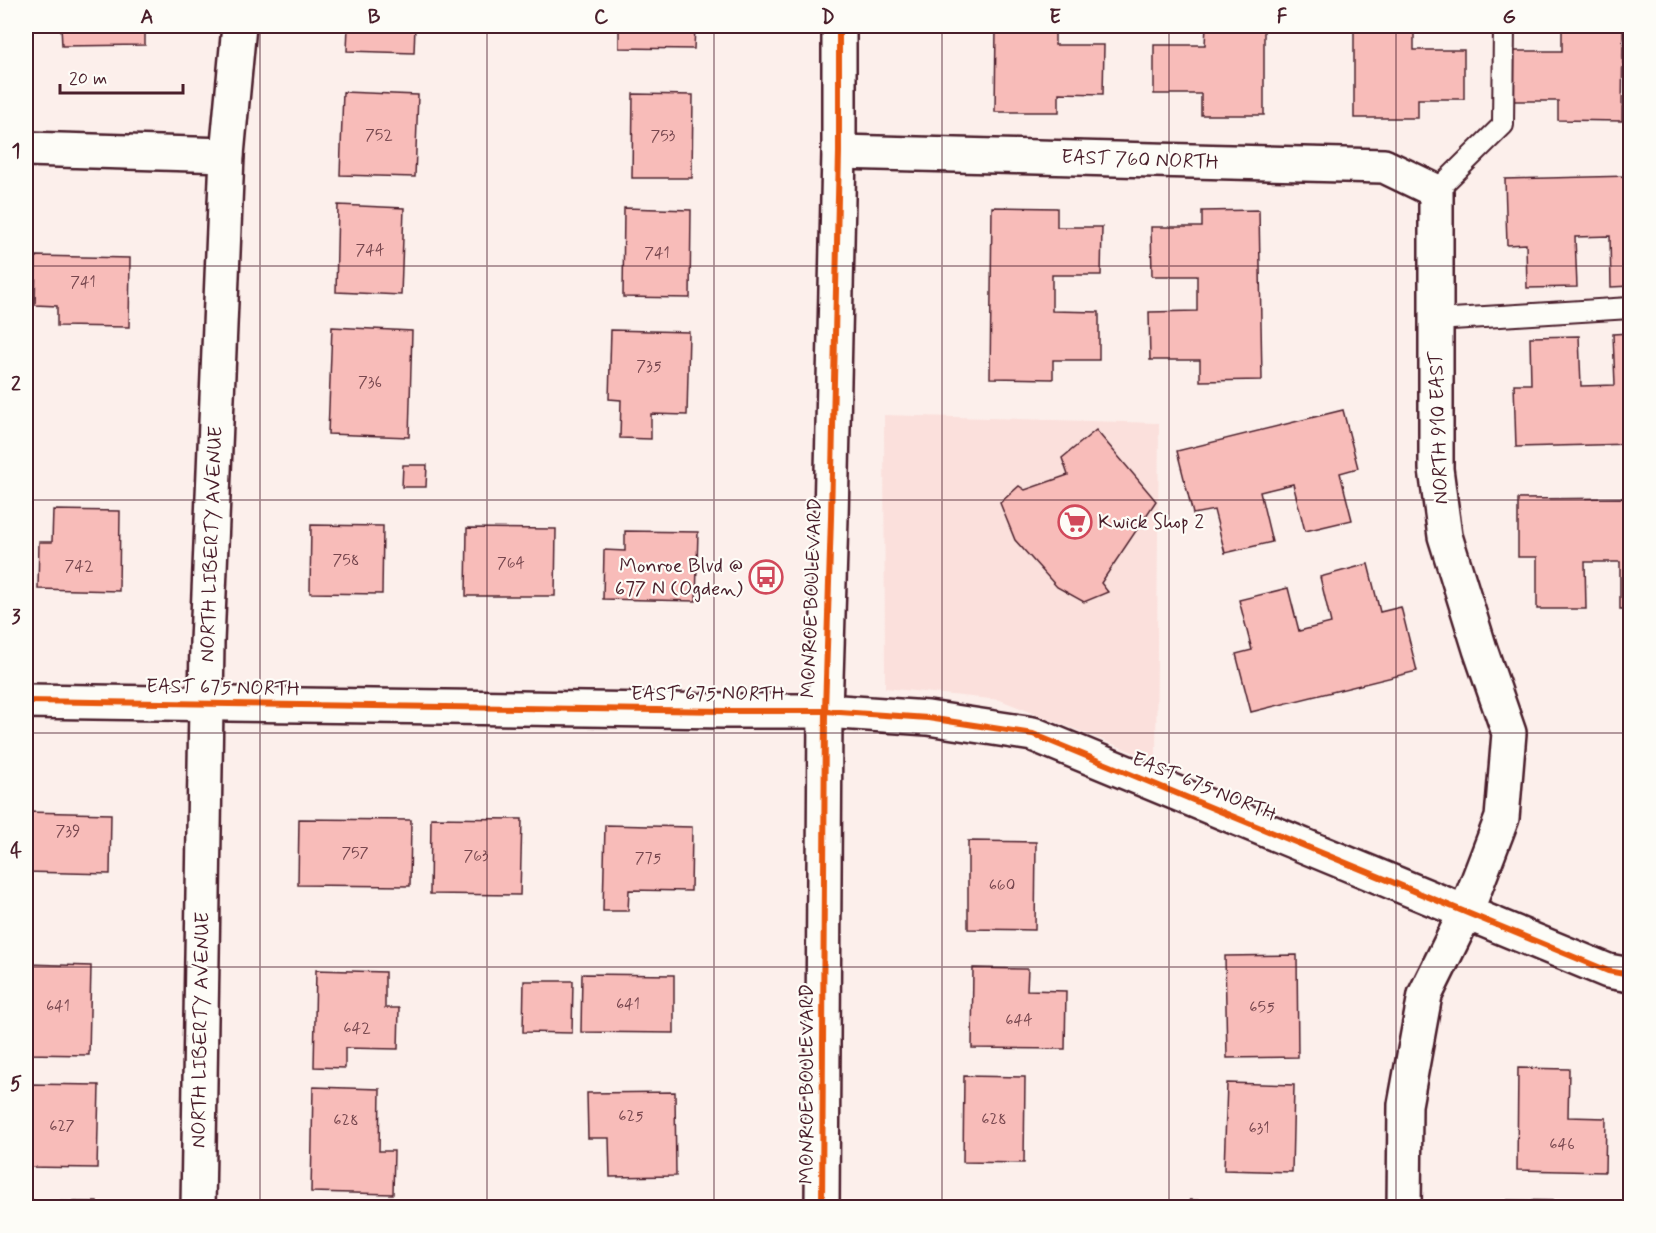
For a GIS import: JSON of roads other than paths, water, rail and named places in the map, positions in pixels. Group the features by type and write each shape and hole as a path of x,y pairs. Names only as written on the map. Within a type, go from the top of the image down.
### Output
{"street":[{"name":"NORTH LIBERTY AVENUE","path":"198,1208 207,642 227,155 239,26"},
{"name":"MONROE BOULEVARD","path":"822,1208 825,711 831,518 839,26"},
{"path":"26,149 227,155"},
{"name":"EAST 760 NORTH","path":"838,152 1384,166 1436,191"},
{"name":"NORTH 910 EAST","path":"1404,1208 1405,1105 1425,995 1466,912 1502,818 1509,734 1445,536 1436,469 1436,191"},
{"name":"EAST 675 NORTH","path":"26,701 825,711 928,718 1033,734 1608,971 1630,975"}],"lane":[{"path":"1436,191 1503,125 1504,26"},
{"path":"1436,320 1630,308"}],"place":[{"name":"Kwick Shop 2","path":"1075,522"},
{"name":"Monroe Blvd @ 677 N (Ogden)","path":"766,577"}]}
